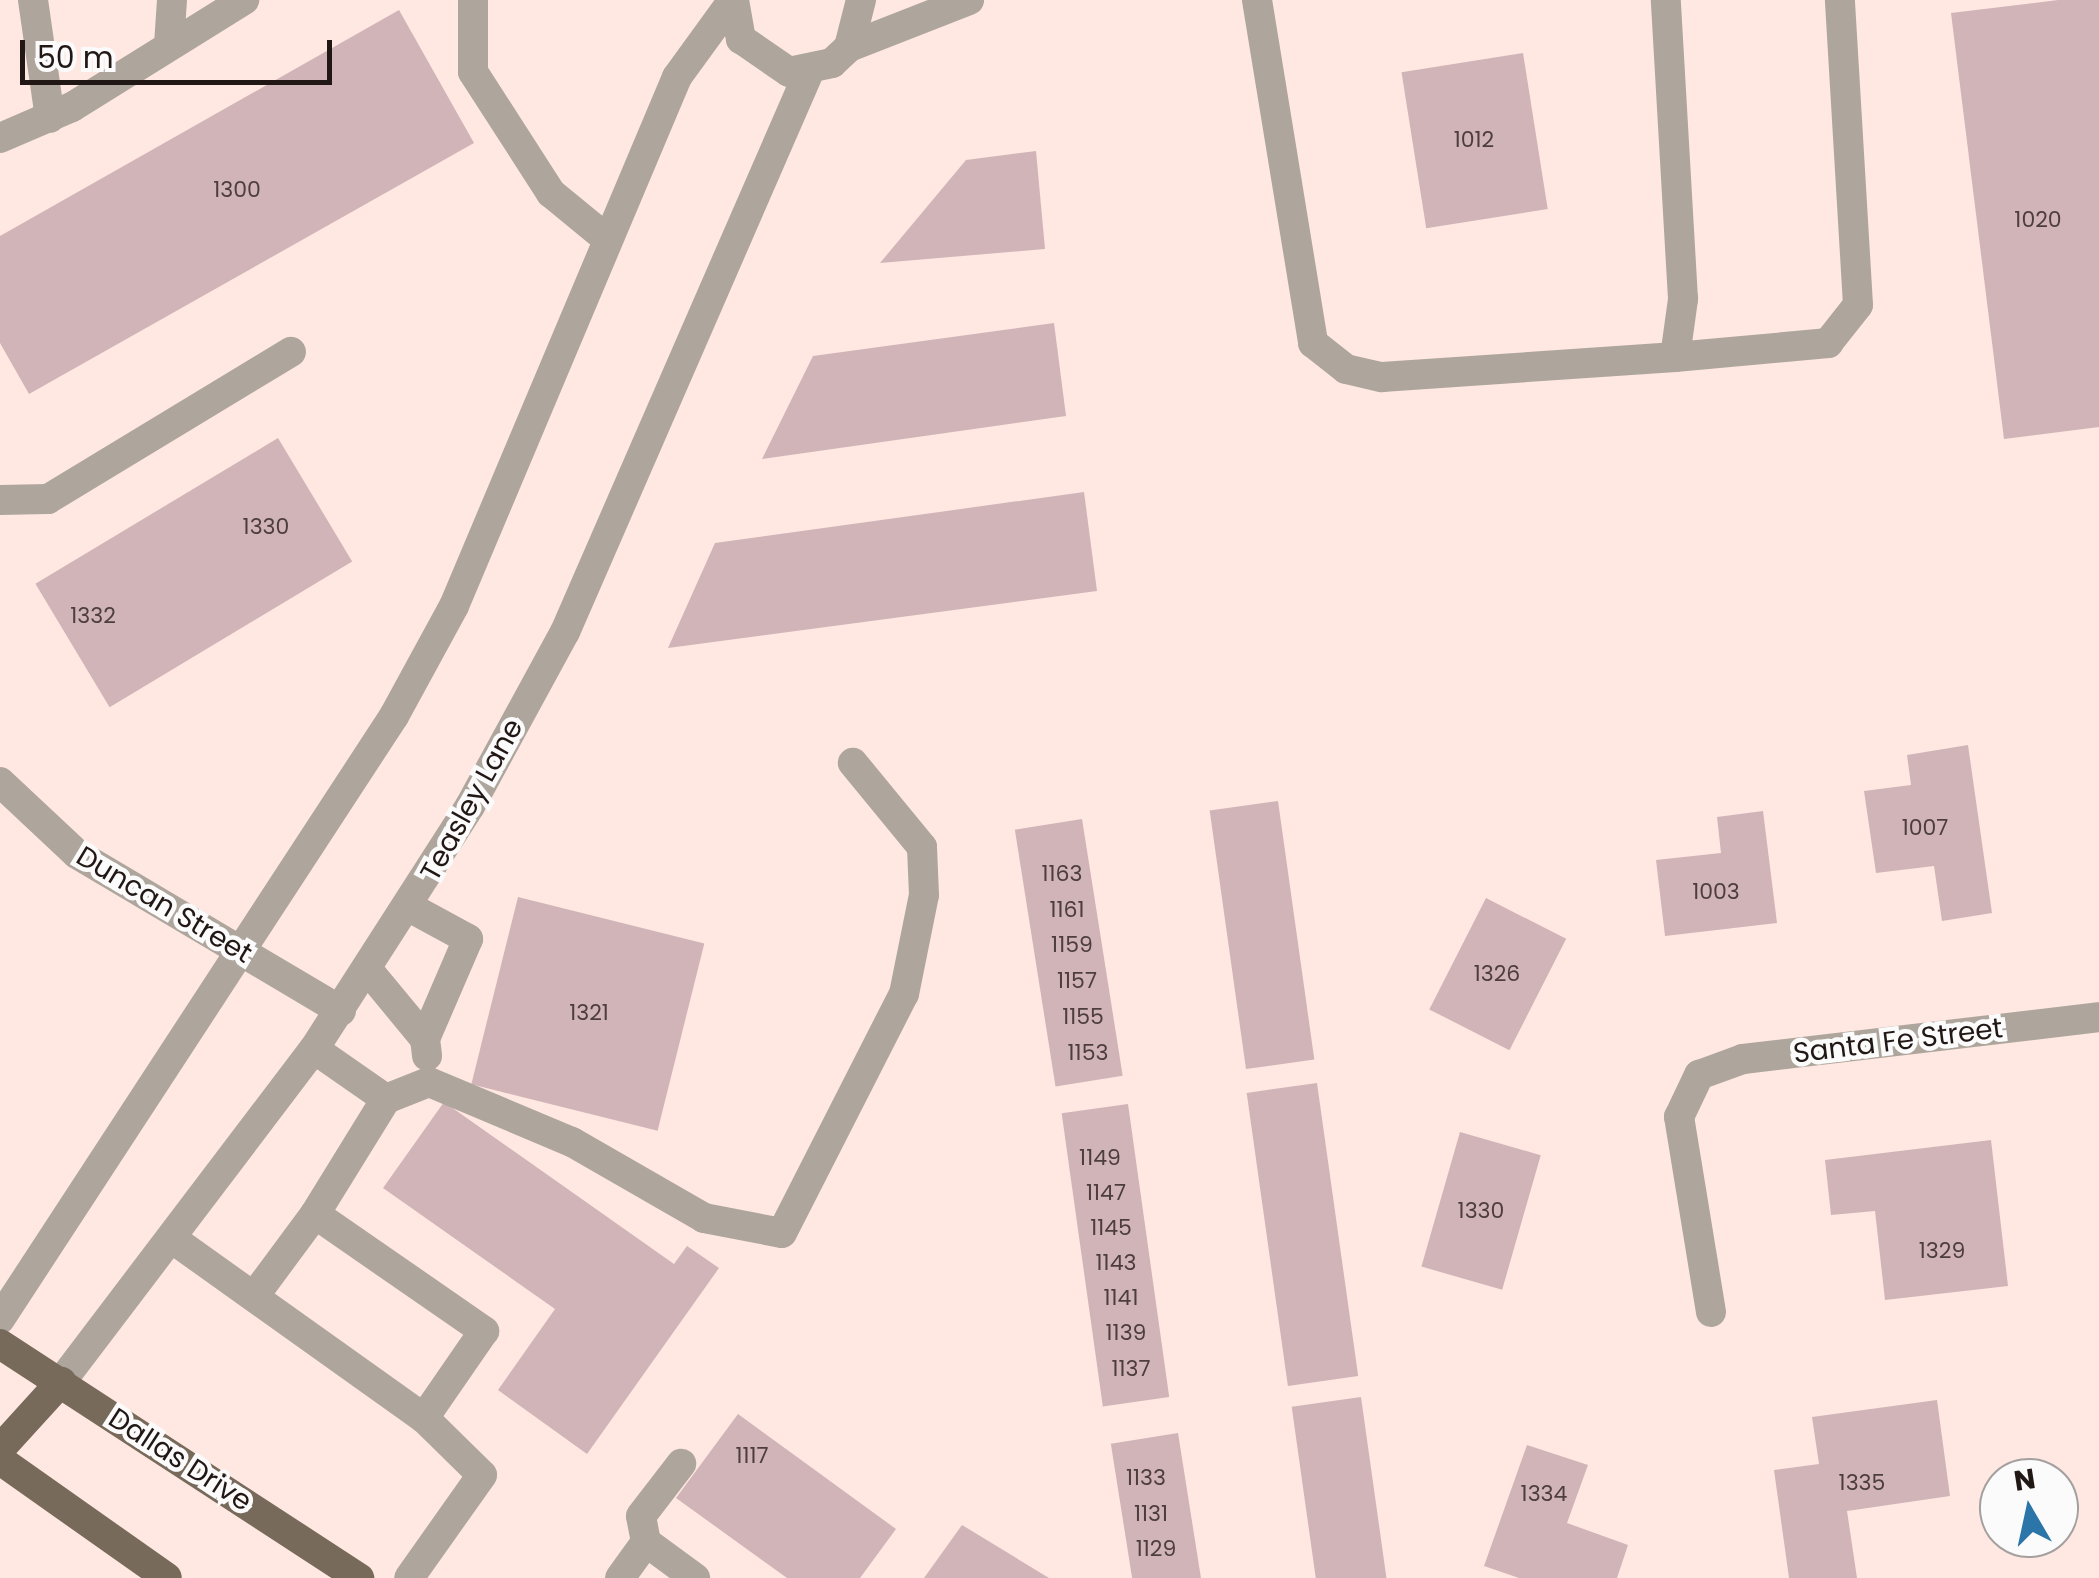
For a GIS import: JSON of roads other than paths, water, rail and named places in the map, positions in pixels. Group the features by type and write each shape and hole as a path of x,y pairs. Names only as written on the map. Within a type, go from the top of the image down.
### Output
{"main road":[{"name":"Dallas Drive","path":"0,1344 359,1578"},
{"name":"Teasley Lane","path":"0,1449 60,1382"},
{"path":"0,1460 167,1578"}],"street":[{"path":"33,0 50,118"},
{"path":"170,45 172,0"},
{"path":"0,138 50,118 244,0"},
{"path":"473,0 473,72 550,193 607,239"},
{"path":"0,1318 244,954 454,606 677,76 734,0"},
{"path":"734,0 753,56 810,72 848,46 969,0"},
{"path":"848,46 860,0"},
{"path":"1257,0 1313,343 1346,370 1382,377 1828,343 1858,304 1840,0"},
{"path":"1666,0 1682,299 1675,357"},
{"name":"Teasley Lane","path":"60,1382 174,1240 411,908 565,632 810,72"},
{"path":"0,500 48,498 290,352"},
{"path":"254,1295 315,1214 386,1099 429,1082 572,1142 704,1218 782,1233 904,994 924,895 922,848 854,763"},
{"name":"Duncan Street","path":"0,782 76,854 341,1011"},
{"path":"411,908 468,939 425,1038 429,1082"},
{"path":"368,970 425,1038"},
{"name":"Santa Fe Street","path":"1711,1312 1679,1117 1699,1076 1743,1060 2099,1017"},
{"path":"314,1049 386,1099"},
{"path":"315,1214 481,1325 484,1338 424,1418"},
{"path":"174,1240 424,1418 482,1476 409,1578"},
{"path":"620,1578 646,1542 642,1516 681,1464"},
{"path":"646,1542 695,1578"}]}
